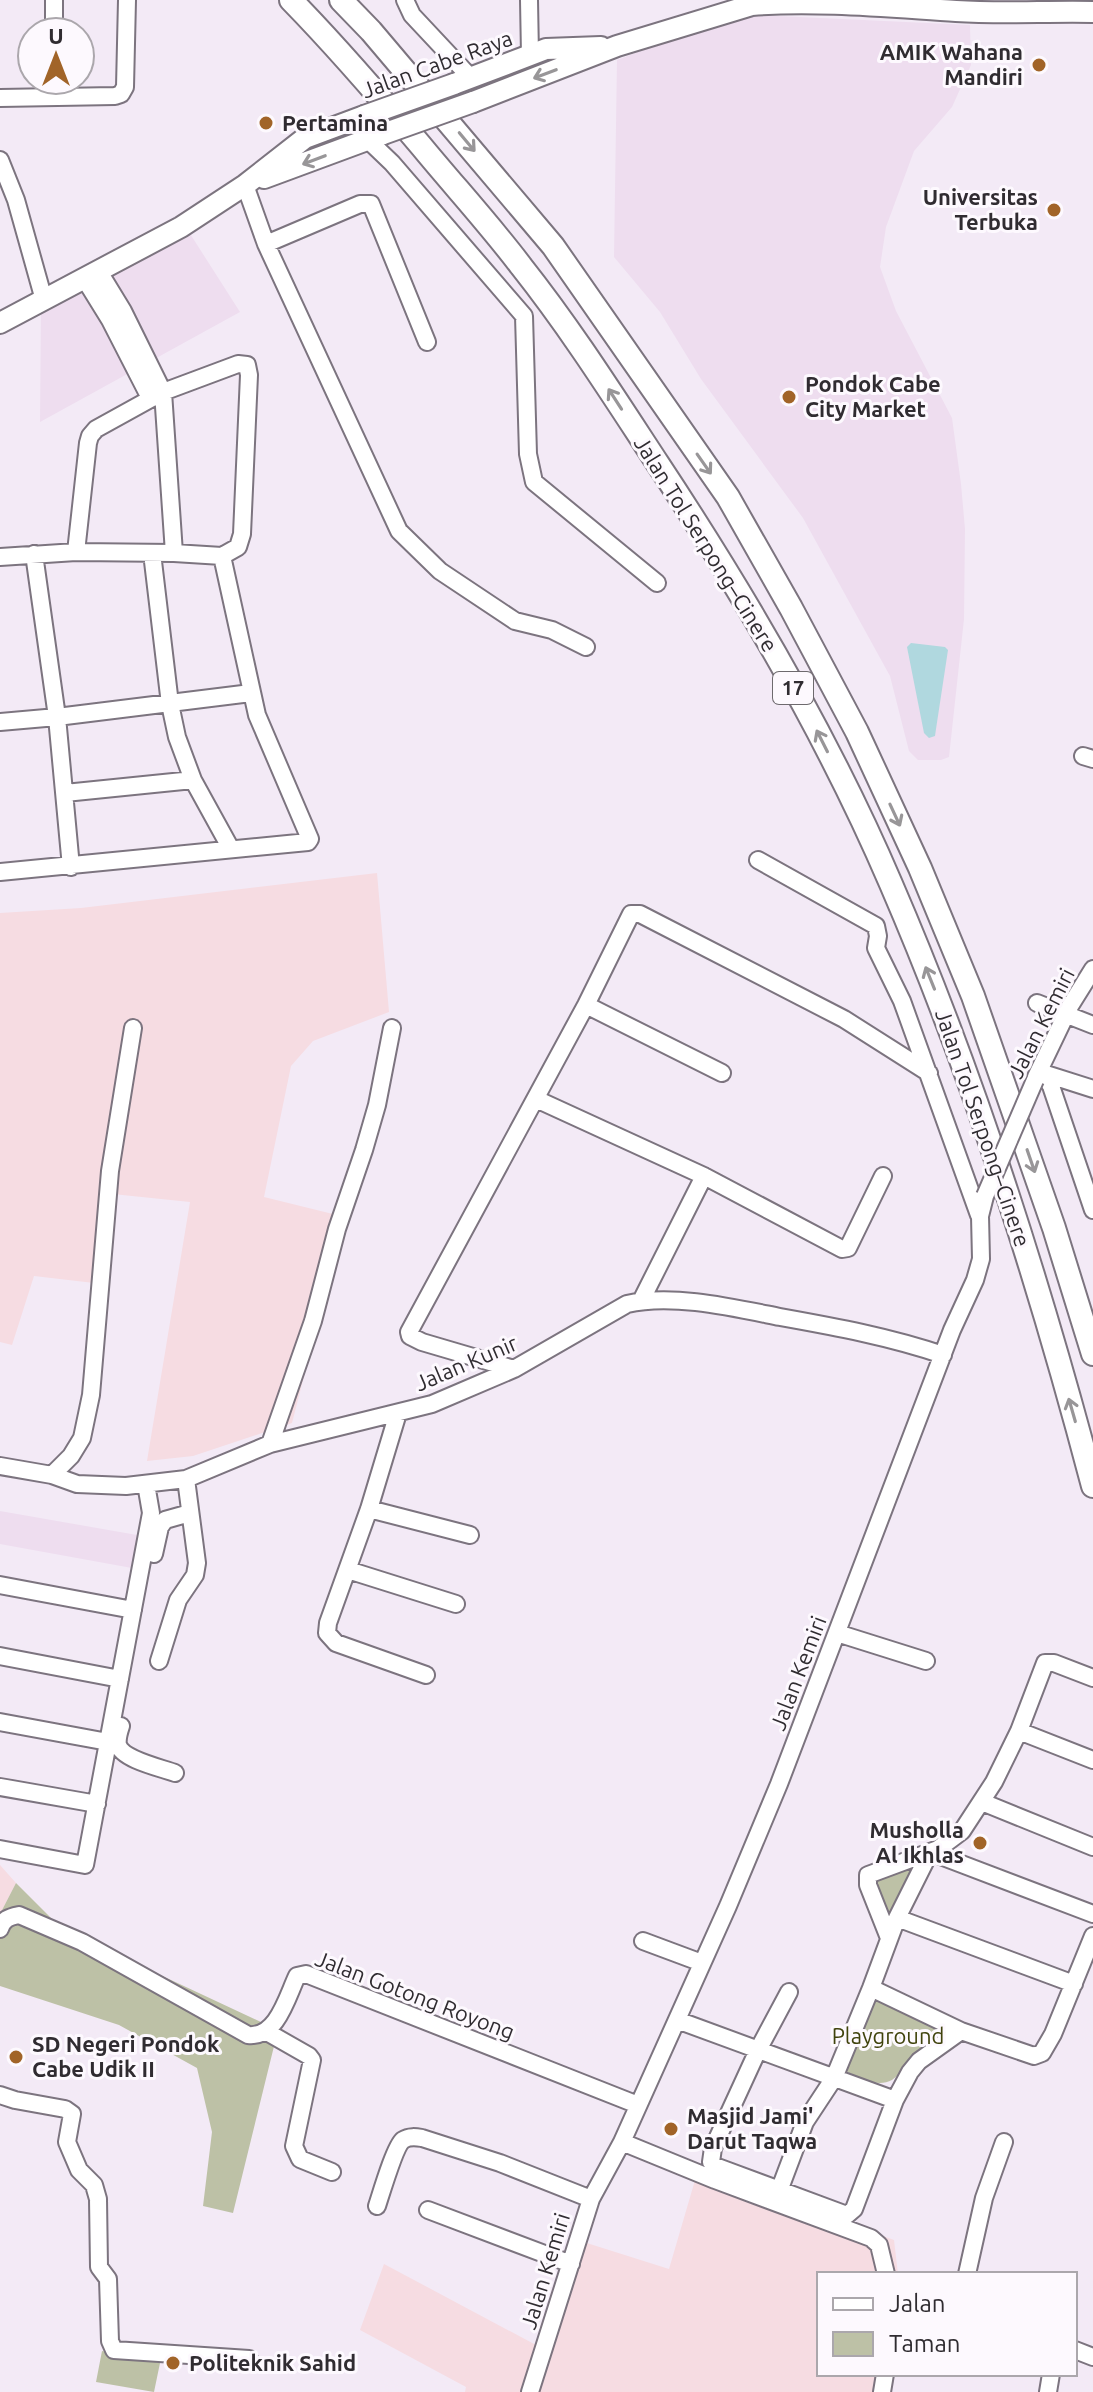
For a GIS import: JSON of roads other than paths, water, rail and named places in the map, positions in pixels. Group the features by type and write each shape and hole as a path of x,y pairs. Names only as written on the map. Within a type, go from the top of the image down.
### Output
{"highway":[{"name":"Jalan Tol Serpong–Cinere","path":"291,0 342,52 522,267 601,376 758,623 823,742 890,880 939,999 1022,1235 1093,1486"},
{"name":"Jalan Tol Serpong–Cinere","path":"341,0 381,42 553,246 728,497 791,608 863,745 920,868 973,996 1054,1228 1093,1354"}],"main road":[{"name":"Jalan Cabe Raya","path":"245,185 617,46 770,1 954,6 989,13 1093,12"},
{"name":"Jalan Cabe Raya","path":"0,323 181,227 245,185 305,138 546,49 617,46"}],"street":[{"path":"405,0 412,15 462,81"},
{"path":"529,0 530,55"},
{"path":"0,98 115,96 124,91 129,1"},
{"path":"375,137 388,158 524,316 528,454 534,482 657,583"},
{"path":"0,160 16,200 44,300"},
{"path":"245,185 266,244 399,531 440,571 515,621 552,630 586,647"},
{"path":"266,244 360,204 371,204 427,342"},
{"path":"91,274 123,311 156,395 174,553"},
{"path":"0,557 76,552 222,556 238,547 242,534 247,365 238,364 156,395 96,429 90,436 76,552"},
{"path":"152,553 170,704 177,737 193,780 231,849"},
{"path":"34,554 57,717 71,867"},
{"path":"0,872 305,844 310,839 267,739 251,693 222,556"},
{"path":"0,722 251,693"},
{"path":"65,793 193,780"},
{"path":"758,860 876,926 876,948 902,1001 980,1216"},
{"path":"514,1369 422,1342 410,1336 409,1332 586,1005 629,917 640,914 844,1019 929,1073"},
{"name":"Jalan Kemiri","path":"530,2392 591,2199 622,2142 779,1784 943,1355 975,1280 981,1259 980,1216 985,1196 1042,1077 1066,1014 1093,969"},
{"path":"1037,1003 1093,1025"},
{"path":"586,1005 722,1073"},
{"path":"52,1475 71,1456 82,1438 91,1395 110,1171 133,1028"},
{"path":"270,1444 313,1321 337,1229 364,1150 377,1105 392,1028"},
{"path":"1042,1077 1093,1089"},
{"path":"1042,1077 1093,1100"},
{"path":"1042,1077 1087,1175 1093,1210"},
{"path":"536,1099 704,1176 845,1249 883,1176"},
{"path":"641,1301 704,1176"},
{"name":"Jalan Kunir","path":"0,1466 52,1475 77,1484 126,1486 186,1479 270,1444 432,1404 514,1369 627,1304 641,1301 662,1300 733,1308 874,1335 943,1355"},
{"path":"398,1413 327,1633 336,1643 426,1675"},
{"path":"159,1661 178,1600 195,1575 197,1563 186,1479"},
{"path":"0,1849 85,1865 151,1513 146,1484"},
{"path":"369,1509 470,1535"},
{"path":"175,1773 132,1758 117,1743 160,1527 165,1520 190,1513"},
{"path":"348,1570 456,1604"},
{"path":"0,1585 133,1610"},
{"path":"837,1633 926,1661"},
{"path":"0,1656 120,1679"},
{"path":"889,1938 868,1885 868,1875 930,1852 962,1831 994,1782 1019,1731 1045,1663 1054,1663 1093,1678"},
{"path":"0,1722 108,1742"},
{"path":"1019,1731 1093,1760"},
{"path":"0,1787 97,1804"},
{"path":"982,1802 1093,1847"},
{"path":"930,1852 1093,1914"},
{"path":"779,2191 805,2122 834,2078 897,1918 930,1852"},
{"path":"0,1929 2,1922 10,1916 19,1915 82,1942 248,2035 258,2036 267,2032 309,2056 312,2060 294,2146 300,2159 332,2172"},
{"path":"897,1918 1074,1984"},
{"path":"871,1988 961,2031 1034,2056 1042,2053 1093,1936"},
{"path":"643,1941 702,1963"},
{"name":"Jalan Gotong Royong","path":"267,2032 297,1976 306,1974 638,2105"},
{"path":"789,1992 758,2050 713,2148 711,2162 842,2214 852,2213 895,2100 910,2072 919,2061 961,2031"},
{"path":"677,2020 895,2100"},
{"path":"0,2095 65,2109 72,2114 67,2142 79,2170 94,2185 98,2199 99,2267 108,2279 110,2341 114,2350 249,2359"},
{"path":"377,2206 397,2149 402,2140 410,2137 500,2163 591,2199"},
{"path":"622,2142 871,2238 879,2245 886,2272"},
{"path":"967,2272 984,2198 1004,2142"},
{"path":"428,2210 571,2264"}],"water":[{"path":"911,643 948,650 935,736 929,738 924,733 907,647"}],"place":[{"name":"AMIK Wahana Mandiri","path":"1039,65"},
{"name":"Pertamina","path":"266,123"},
{"name":"Universitas Terbuka","path":"1054,210"},
{"name":"Pondok Cabe City Market","path":"789,397"},
{"name":"Musholla Al Ikhlas","path":"980,1843"},
{"name":"SD Negeri Pondok Cabe Udik II","path":"16,2057"},
{"name":"Masjid Jami' Darut Taqwa","path":"671,2129"},
{"name":"Politeknik Sahid","path":"173,2363"}],"park label":[{"name":"Playground","path":"888,2036"}]}
